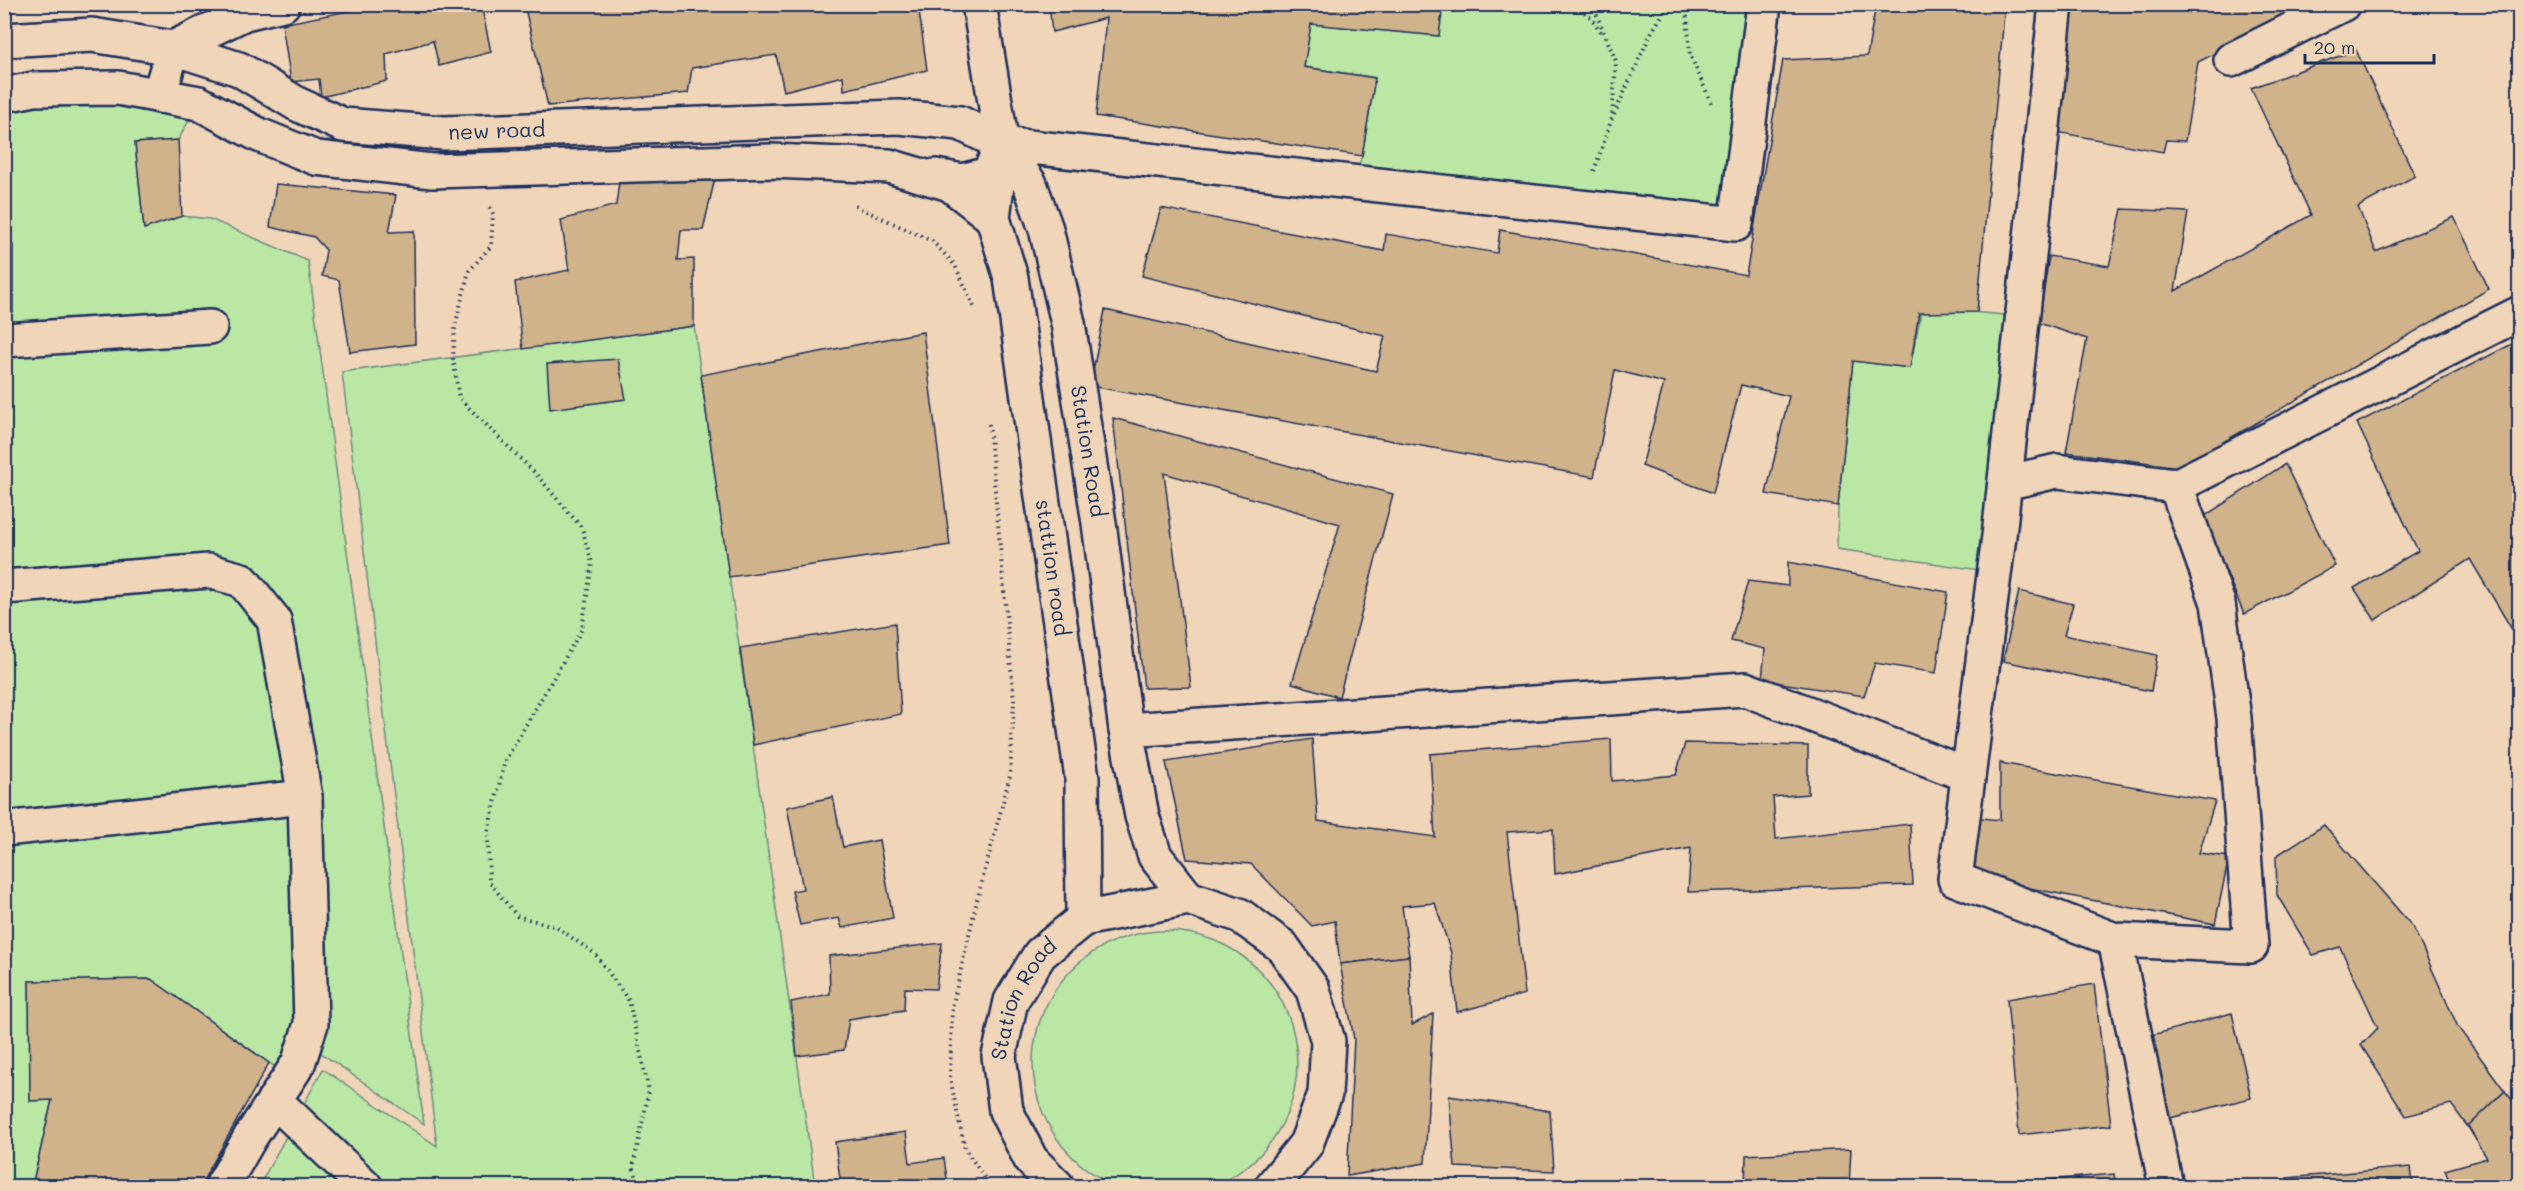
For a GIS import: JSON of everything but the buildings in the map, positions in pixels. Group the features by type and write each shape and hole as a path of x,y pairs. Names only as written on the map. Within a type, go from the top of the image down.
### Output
{"street":[{"path":"159,96 173,48 245,13 283,4"},
{"name":"Station Road","path":"979,4 1002,144 1030,184 1046,229 1068,323 1099,523 1126,730 1142,816 1155,856 1188,898"},
{"path":"1002,144 1736,224 1764,4"},
{"path":"2056,4 2005,483 1954,879 2115,940 2251,946 2234,718 2218,603 2176,486"},
{"path":"2231,60 2343,4"},
{"name":"new road","path":"4,40 92,35 173,48 238,69 297,104 343,125 444,133 898,117 960,123 1002,144"},
{"name":"new road","path":"4,95 33,89 118,88 199,103 260,135 316,158 432,171 772,161 889,166 950,184 993,218"},
{"path":"889,166 962,181 989,174 1002,144"},
{"path":"993,218 1002,144"},
{"name":"stattion road","path":"993,218 1011,278 1082,778 1083,919"},
{"path":"2005,483 2057,471 2176,486 2520,313"},
{"path":"4,340 210,327"},
{"path":"4,587 209,571 242,580 274,620 305,797 311,1024 298,1064 222,1186"},
{"path":"1126,730 1745,689 1968,775"},
{"path":"4,829 305,797"},
{"name":"Station Road","path":"1057,1186 1031,1161 1006,1111 999,1056 1011,1001 1040,954 1083,919 1188,898 1239,915 1282,946 1313,990 1328,1041 1325,1094 1306,1144 1272,1186"},
{"path":"2115,940 2166,1186"},
{"path":"274,1100 365,1186"}],"path":[{"path":"1576,4 1592,19 1608,43"},
{"path":"1595,4 1616,62 1612,118"},
{"path":"1576,207 1596,167 1612,118 1650,35 1669,4"},
{"path":"1686,4 1690,55 1708,99 1728,122 1748,126"},
{"path":"475,170 493,214 491,246 469,271 455,326 453,358 459,398 536,474 582,528 592,563 582,629 505,760 488,832 489,882 518,916 557,927 596,955 629,1000 649,1091 633,1167 640,1186"},
{"path":"845,201 932,241 954,265 974,308"},
{"path":"989,421 1014,701 1010,776 978,896 952,1008 950,1078 965,1149 990,1186"}],"green space":[{"path":"1443,5 1764,5 1736,224 1352,183 1362,156 1375,78 1304,67 1311,24 1438,36"},
{"path":"5,98 199,103 178,140 135,143 144,229 182,216 210,219 308,261 424,1124 315,1049 291,1076 269,1063 151,979 29,981 30,1101 52,1100 32,1186 5,1186"},
{"path":"1922,307 2023,317 1993,572 1837,549 1838,506 1853,361 1910,368"},
{"path":"694,326 815,1186 259,1186 323,1069 437,1146 342,372"},
{"path":"1165,931 1191,934 1215,941 1249,961 1267,979 1287,1013 1294,1037 1297,1063 1294,1089 1287,1113 1267,1147 1249,1165 1215,1185 1191,1192 1165,1195 1139,1192 1115,1185 1081,1165 1063,1147 1043,1113 1036,1089 1033,1063 1036,1037 1043,1013 1063,979 1081,961 1115,941 1139,934"}]}
